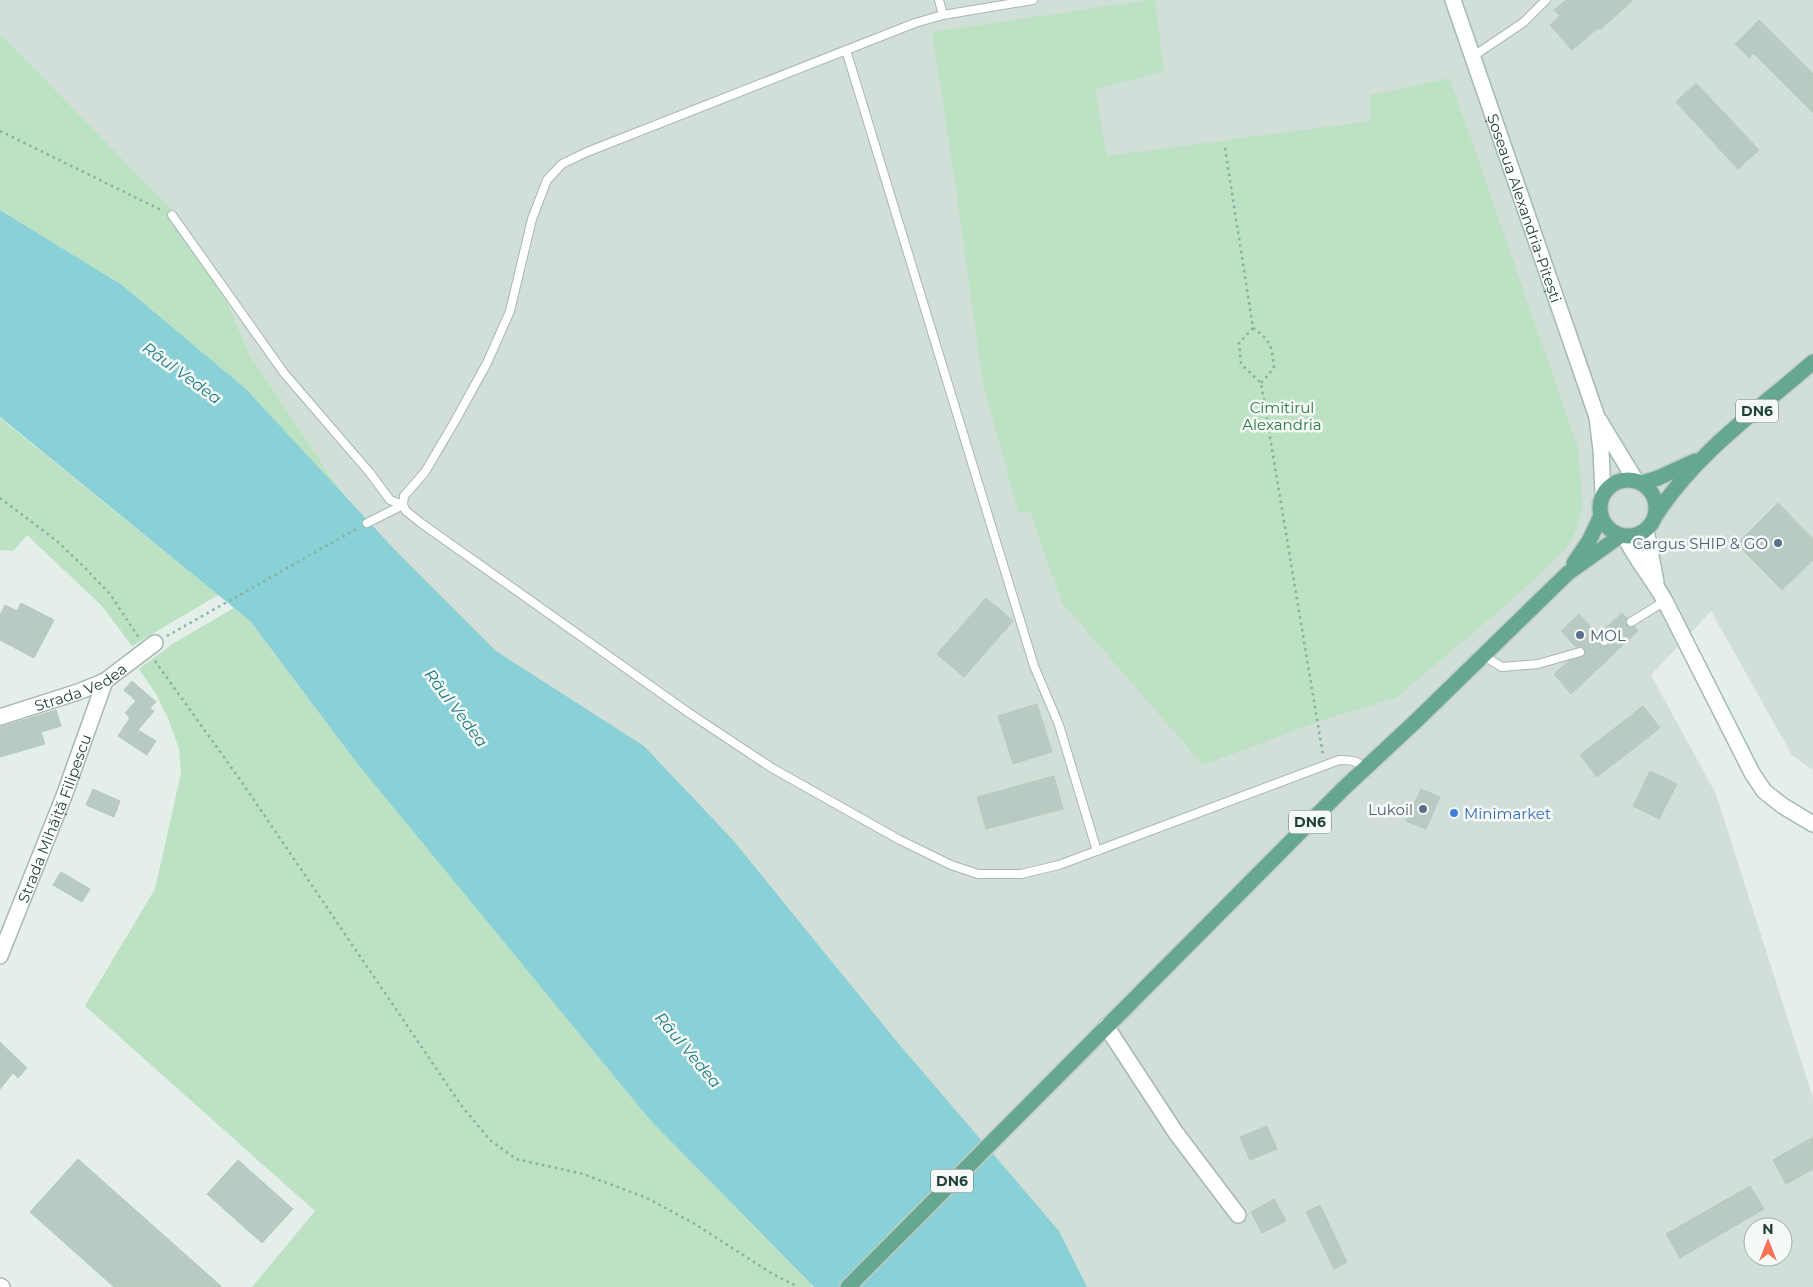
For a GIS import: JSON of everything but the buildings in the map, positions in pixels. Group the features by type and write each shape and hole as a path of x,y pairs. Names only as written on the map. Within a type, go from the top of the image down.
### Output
{"main road":[{"name":"Șoseaua Alexandria-Pitești","path":"1453,0 1597,417 1603,494"},
{"name":"DN6","path":"848,1287 1364,768 1417,720 1568,572 1623,536 1637,536 1646,530 1654,521 1670,493 1700,459 1813,362"},
{"name":"Șoseaua Alexandria-Pitești","path":"1597,417 1639,482"},
{"name":"DN6","path":"1568,572 1589,541 1601,516 1599,508 1603,494 1609,487 1617,482 1627,480 1639,482 1672,472 1700,459"},
{"path":"1639,482 1649,489 1654,497 1657,506 1656,515"},
{"path":"1601,516 1605,525 1612,532 1623,536 1640,564 1657,586 1752,774 1764,791 1783,806 1813,824"},
{"path":"1646,530 1657,586"},
{"name":"Strada Vedea","path":"0,717 78,692 105,681 151,647"},
{"name":"Strada Mihăiță Filipescu","path":"0,956 64,796 105,681"},
{"path":"1106,1026 1176,1133 1238,1215"}],"lane":[{"path":"939,0 943,15"},
{"path":"1033,0 943,15 915,23 597,148 562,164 547,180 532,219 510,311 487,363 425,472 404,496 403,505 406,511 421,523 689,714 772,768 898,839 952,865 978,874 1021,874 1059,865 1339,760 1350,760 1359,763 1364,768"},
{"path":"1472,56 1524,22 1546,0"},
{"path":"846,50 1034,666 1058,725 1097,851"},
{"path":"172,215 284,373 370,473 390,500 403,505"},
{"path":"368,523 403,505"},
{"path":"1631,622 1665,601"},
{"path":"1482,655 1502,667 1538,664 1580,652"}],"path":[{"path":"0,131 172,215"},
{"path":"1224,148 1253,328 1265,336 1272,347 1274,368 1261,383"},
{"path":"1253,328 1239,343 1241,364 1261,383 1320,742 1326,764"},
{"path":"0,498 58,541 110,594 151,647 461,1105 490,1140 516,1159 583,1174 648,1198 695,1224 771,1273 798,1287"},
{"path":"151,647 368,523"}],"shaded area":[{"path":"0,0 1813,0 1813,770 1792,755 1711,611 1651,675 1716,794 1813,1098 1813,1287 845,1287 344,496 250,355 220,286 0,34"}],"green space":[{"name":"Cimitirul Alexandria","path":"1155,0 1164,72 1095,89 1107,156 1370,121 1370,95 1450,78 1578,448 1583,504 1576,531 1565,550 1513,599 1396,698 1322,720 1203,765 1062,603 1030,511 1018,512 983,383 932,32"},
{"path":"0,34 180,218 220,286 250,355 344,496 246,389 122,285 0,210"},
{"path":"0,418 218,595 132,646 102,606 27,535 13,551 0,550"},
{"path":"234,608 250,621 356,762 650,1120 812,1285 811,1287 252,1287 315,1211 85,1006 155,889 181,773 179,749 168,718 156,694 139,669 174,643"}],"water":[{"name":"Râul Vedea","path":"0,210 122,285 246,389 396,551 496,651 644,746 732,839 898,1043 1059,1231 1087,1287 814,1287 650,1120 356,762 250,621 0,417"}],"place":[{"name":"Cargus SHIP & GO","path":"1778,543"},
{"name":"MOL","path":"1580,635"},
{"name":"Lukoil","path":"1423,809"},
{"name":"Minimarket","path":"1454,813"}]}
